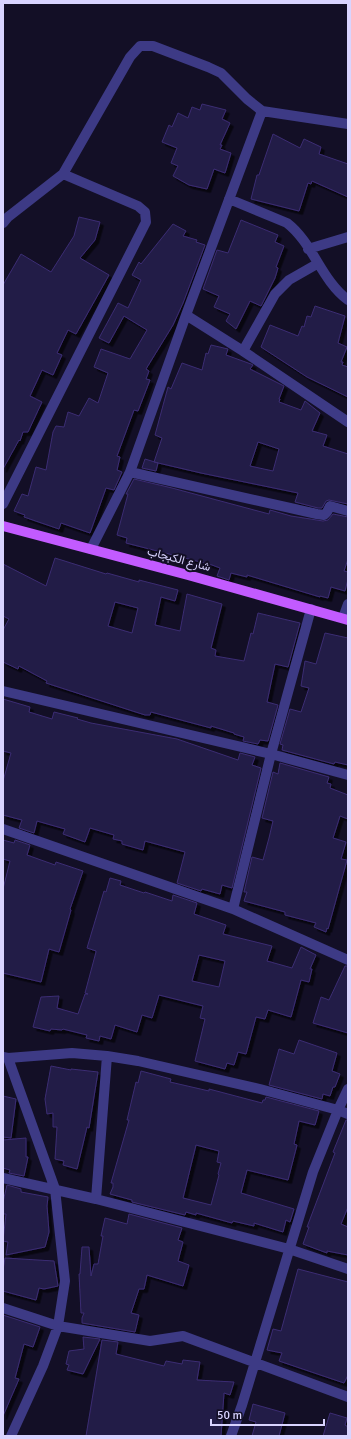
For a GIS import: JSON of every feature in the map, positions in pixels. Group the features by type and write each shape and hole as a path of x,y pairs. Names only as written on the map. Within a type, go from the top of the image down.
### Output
{"main road":[{"name":"شارع الكبجاب","path":"3,526 345,619"}],"street":[{"path":"3,223 8,217 63,174 130,57 140,46 153,46 222,73 247,99 262,110 348,124"},
{"path":"91,549 130,472 262,110"},
{"path":"3,504 146,222 145,212 138,206 63,174"},
{"path":"229,199 287,223 301,237 334,288 348,300"},
{"path":"308,249 348,237"},
{"path":"243,351 274,294 289,280 318,264"},
{"path":"186,315 243,351 348,422"},
{"path":"130,472 316,514 324,515 330,506 348,510"},
{"path":"345,619 348,604"},
{"path":"233,909 271,754 311,609"},
{"path":"3,691 271,754 348,775"},
{"path":"3,829 233,909 348,960"},
{"path":"10,1435 43,1366 58,1326 65,1281 55,1189 6,1057 72,1053 107,1056 138,1061 260,1089 348,1114"},
{"path":"96,1199 107,1056"},
{"path":"231,1436 242,1405 313,1172 348,1089"},
{"path":"3,1178 96,1199 289,1249 348,1269"},
{"path":"3,1308 58,1326 150,1341 183,1336 348,1397"}],"building":[{"path":"202,104 226,110 222,119 230,123 220,145 222,145 220,149 231,153 225,173 214,169 207,189 189,185 173,176 178,166 171,163 177,148 162,142 169,125 172,127 178,113 188,118 192,107 200,110"},
{"path":"273,134 300,148 304,139 321,147 319,154 348,164 348,197 312,181 311,184 308,183 299,211 251,199 257,175 259,175"},
{"path":"79,217 100,222 95,240 80,258 109,275 76,334 68,330 57,353 62,355 53,375 42,370 30,396 42,402 28,432 23,432 20,441 19,440 3,469 3,285 21,254 51,272 74,236"},
{"path":"241,220 278,235 275,242 284,246 276,267 278,268 275,278 261,306 250,301 236,329 226,321 230,314 214,307 219,296 203,289 217,250 228,253"},
{"path":"173,224 186,231 183,236 197,240 196,242 205,245 173,325 146,369 149,371 146,379 150,380 138,411 134,410 117,456 120,457 117,470 122,472 114,490 106,488 90,533 61,523 59,529 24,517 25,515 14,511 22,494 28,496 36,467 46,470 53,432 56,426 64,427 68,412 79,416 89,398 98,403 108,373 94,367 101,349 130,359 147,330 124,316 109,343 99,338 118,303 128,308 141,280 132,275 139,262 141,264"},
{"path":"315,306 345,316 338,343 347,347 341,362 343,362 342,365 348,367 348,397 307,377 261,347 270,325 298,336 302,326 304,327 307,316 311,317"},
{"path":"211,345 228,349 226,355 253,365 250,369 284,386 279,402 301,410 305,401 320,413 312,431 327,435 323,446 348,454 348,504 329,500 326,501 322,508 318,508 295,502 298,493 154,462 162,438 155,435 168,387 171,389 182,363 202,370 206,353 208,354","holes":["258,442 279,449 273,471 250,466"]},
{"path":"145,459 158,463 156,471 142,468"},
{"path":"134,479 269,514 270,510 291,516 323,521 328,520 333,514 348,517 348,559 344,571 348,572 348,579 345,591 331,587 328,598 320,597 247,575 247,577 231,573 229,580 217,576 220,568 212,565 126,543 127,538 117,535 128,494 126,494"},
{"path":"55,558 106,574 107,573 139,582 139,580 178,590 175,601 161,597 155,625 180,631 187,594 222,604 211,648 216,650 215,656 244,661 258,613 300,623 288,667 275,664 267,702 278,705 268,741 260,740 258,744 243,741 244,737 211,726 211,728 151,712 150,715 145,715 46,683 47,681 19,666 18,669 3,662 3,630 9,619 3,616 3,564 46,586","holes":["115,602 138,608 132,633 108,626"]},
{"path":"325,633 348,638 348,765 335,762 334,764 282,750 283,745 280,744 290,709 301,712 309,688 301,686 305,661 316,664"},
{"path":"3,699 30,707 29,712 52,719 54,712 91,723 177,739 238,760 240,753 255,757 252,765 261,768 232,888 222,885 220,894 202,889 201,891 177,883 185,852 145,841 143,850 122,844 122,841 113,839 114,835 90,828 85,842 63,834 65,829 37,821 34,833 19,828 22,820 3,815 3,781 11,753 3,751"},
{"path":"280,763 329,777 327,783 331,784 330,788 348,795 348,819 340,816 333,838 346,842 341,859 347,860 326,932 314,927 316,923 285,915 285,912 244,901 247,892 244,892 252,857 263,860 269,838 273,821 262,818 273,772 278,774"},
{"path":"3,840 14,843 15,840 30,845 27,855 55,865 56,862 83,871 70,909 71,910 59,952 49,949 41,982 3,973 3,889 10,861 3,859"},
{"path":"110,878 121,881 120,885 144,893 145,892 172,901 173,895 197,903 194,914 226,925 223,934 272,946 267,961 292,968 301,947 316,955 310,969 312,969 309,982 301,980 291,1017 268,1010 265,1019 256,1017 246,1054 238,1052 234,1065 227,1063 225,1069 195,1061 205,1019 200,1018 203,1006 159,995 152,1018 142,1015 137,1032 115,1025 111,1039 100,1036 99,1041 86,1038 87,1035 63,1029 51,1029 50,1031 33,1027 41,997 59,996 57,1008 78,1014 85,994 88,994 85,993 96,952 87,948 104,891 106,892","holes":["199,955 225,961 219,987 192,981"]},
{"path":"345,966 348,966 348,1033 313,1023 321,997 329,1000"},
{"path":"299,1040 337,1053 332,1071 340,1074 330,1096 323,1094 322,1099 269,1085 279,1049 294,1054"},
{"path":"51,1066 71,1070 98,1072 89,1128 87,1127 77,1169 63,1165 64,1161 55,1159 57,1127 53,1127 53,1113 47,1114 45,1099"},
{"path":"141,1071 171,1079 170,1082 209,1091 209,1089 262,1103 266,1097 319,1111 315,1125 299,1121 294,1144 297,1145 288,1180 247,1170 241,1193 294,1209 290,1222 286,1220 283,1232 254,1223 254,1226 233,1221 232,1223 196,1213 196,1215 186,1212 185,1215 132,1202 132,1200 110,1194 113,1187 113,1183 111,1183 129,1120 127,1120 136,1082 138,1083","holes":["196,1145 219,1151 217,1162 221,1163 211,1205 183,1198"]},
{"path":"3,1096 16,1099 11,1138 3,1137"},
{"path":"346,1120 348,1120 348,1207 341,1224 348,1227 348,1255 327,1251 327,1253 303,1244 309,1227 307,1227 335,1153 333,1152"},
{"path":"26,1138 26,1157 28,1157 24,1176 9,1173 10,1170 3,1168 3,1140"},
{"path":"7,1185 21,1189 21,1192 48,1197 47,1206 49,1232 45,1247 6,1255 8,1242 3,1241 6,1214 3,1214 3,1202"},
{"path":"129,1214 182,1228 178,1240 183,1242 178,1261 189,1265 183,1286 147,1275 144,1289 139,1289 131,1313 139,1315 135,1332 82,1323 84,1313 81,1313 79,1274 82,1247 89,1247 91,1276 94,1264 98,1264 103,1236 101,1236 105,1218 127,1224"},
{"path":"5,1258 54,1261 58,1286 44,1289 39,1288 36,1300 3,1291 3,1270"},
{"path":"298,1269 348,1282 348,1375 344,1383 279,1361 282,1353 267,1350 273,1329 281,1331"},
{"path":"3,1315 40,1327 33,1347 24,1344 15,1378 19,1379 3,1416"},
{"path":"83,1337 100,1339 83,1374 67,1370 69,1365 66,1364 69,1351 84,1349"},
{"path":"102,1340 118,1342 116,1354 164,1366 166,1361 182,1364 183,1360 200,1362 197,1380 234,1382 230,1395 224,1393 221,1436 86,1436"},
{"path":"253,1404 285,1413 279,1436 252,1436 256,1422 249,1420"},
{"path":"330,1413 347,1418 345,1425 348,1427 348,1436 323,1436"}]}
